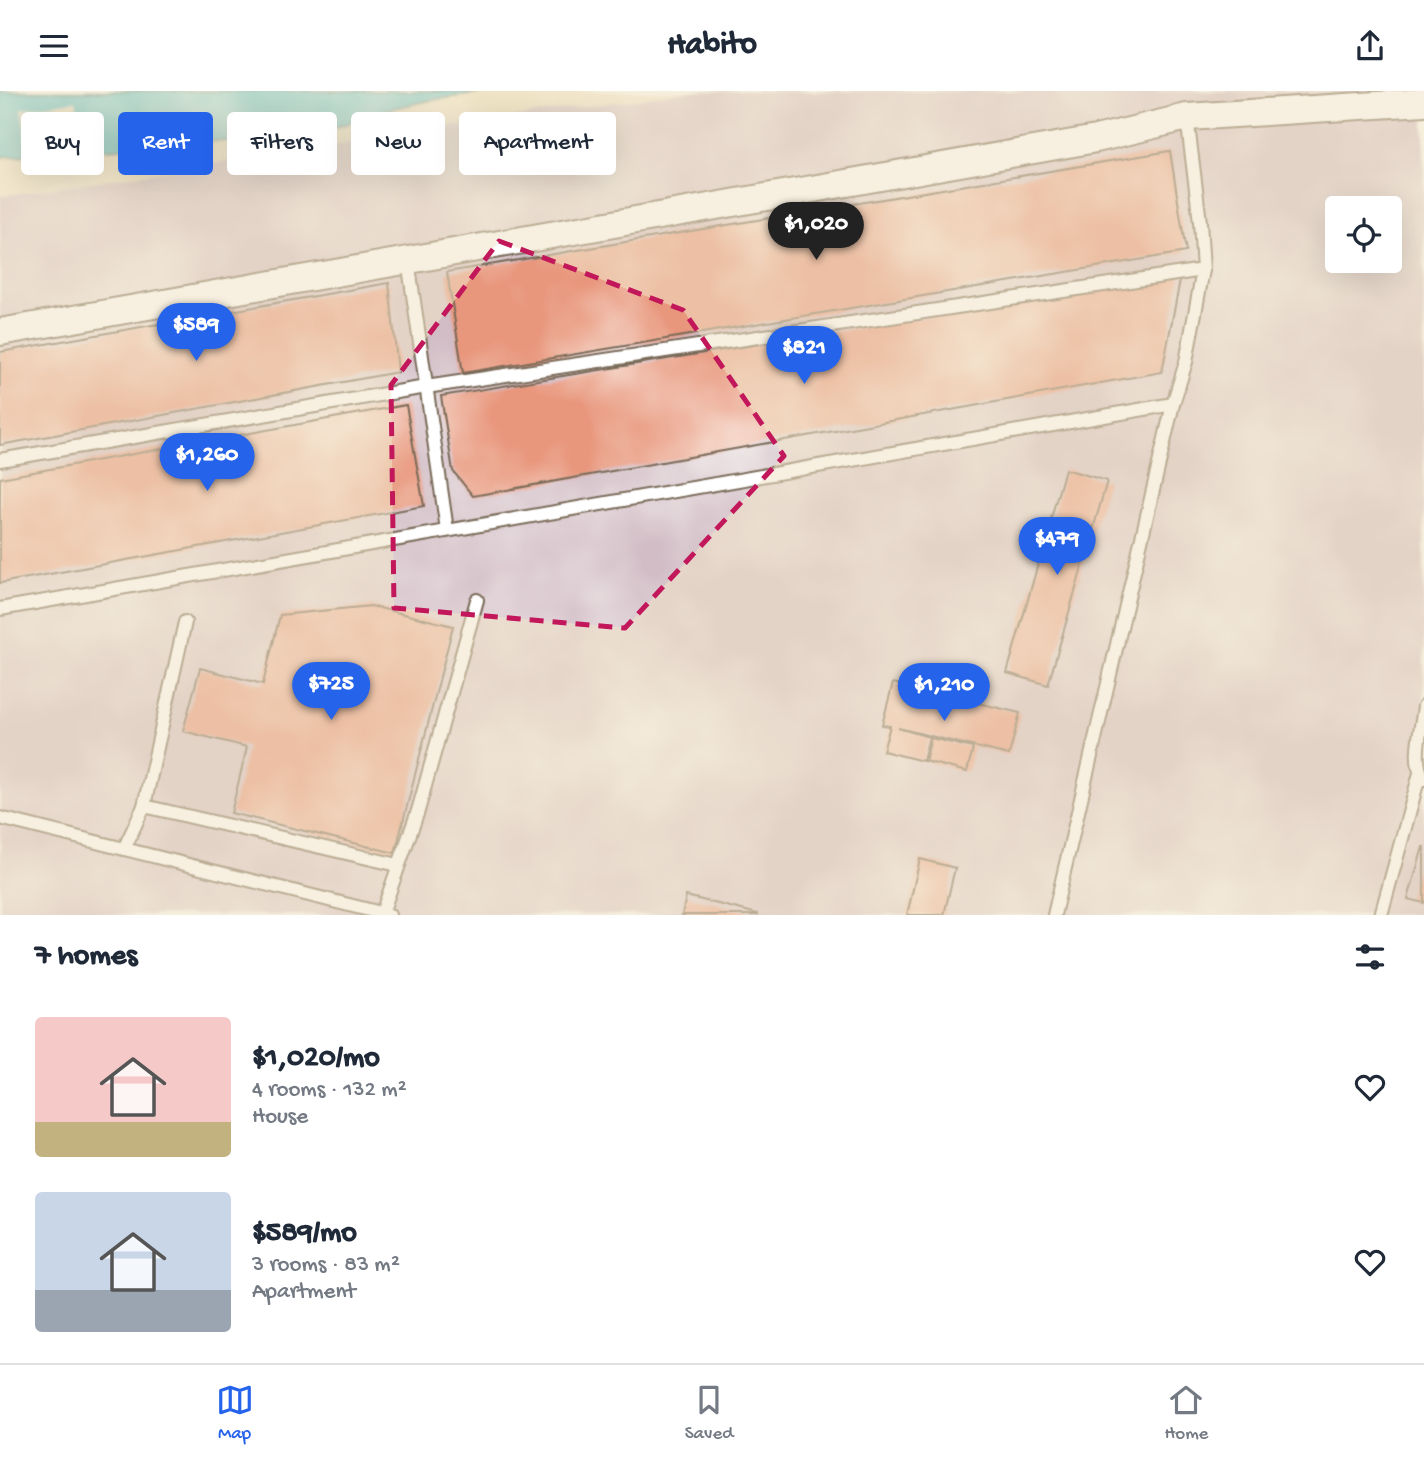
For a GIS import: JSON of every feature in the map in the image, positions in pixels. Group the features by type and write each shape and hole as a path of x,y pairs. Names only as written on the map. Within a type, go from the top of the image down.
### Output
{"street":[{"path":"0,332 1096,139 1187,117 1424,102"}],"lane":[{"path":"1054,915 1173,404 1186,362 1203,270 1187,117"},
{"path":"408,260 447,530"},
{"path":"0,460 426,387 1203,270"},
{"path":"0,609 1173,404"},
{"path":"0,818 385,914 398,865 418,811 477,600"},
{"path":"124,849 144,806 185,622"},
{"path":"1381,915 1422,776 1418,762 1424,706"},
{"path":"144,806 398,865"}],"highlighted area":[{"path":"499,241 683,310 784,456 625,628 394,608 391,385"}],"shaded area":[{"path":"689,91 1424,91 1424,915 11,915 0,912 0,196 138,175 213,175 213,164 227,161 227,175 337,175 337,145 351,143 351,175 445,175 445,128 459,126 459,175 616,175 616,112 551,112"}],"water":[{"path":"0,91 497,91 432,100 379,112 351,112 351,122 337,127 337,112 227,112 227,141 213,141 213,112 118,112 118,148 104,149 104,112 21,112 21,155 0,157"}],"pier":[{"path":"76,101 78,112 22,112 22,109"}],"building":[{"path":"1170,151 1186,252 463,373 447,272"},
{"path":"1181,275 1162,372 473,496 453,471 441,396"},
{"path":"389,283 398,372 0,445 0,352"},
{"path":"406,405 424,506 0,583 0,478"},
{"path":"1065,469 1107,481 1048,685 1007,673"},
{"path":"371,606 453,626 395,853 231,813 247,747 183,731 200,668 263,684 280,615"},
{"path":"893,683 1020,713 1009,755 898,728 929,737 923,761 883,751 890,726 882,725"},
{"path":"931,738 973,748 967,772 925,761"},
{"path":"1424,847 1424,903 1408,899"},
{"path":"920,859 955,868 944,915 907,915"},
{"path":"686,896 758,914 758,915 682,915"}]}
